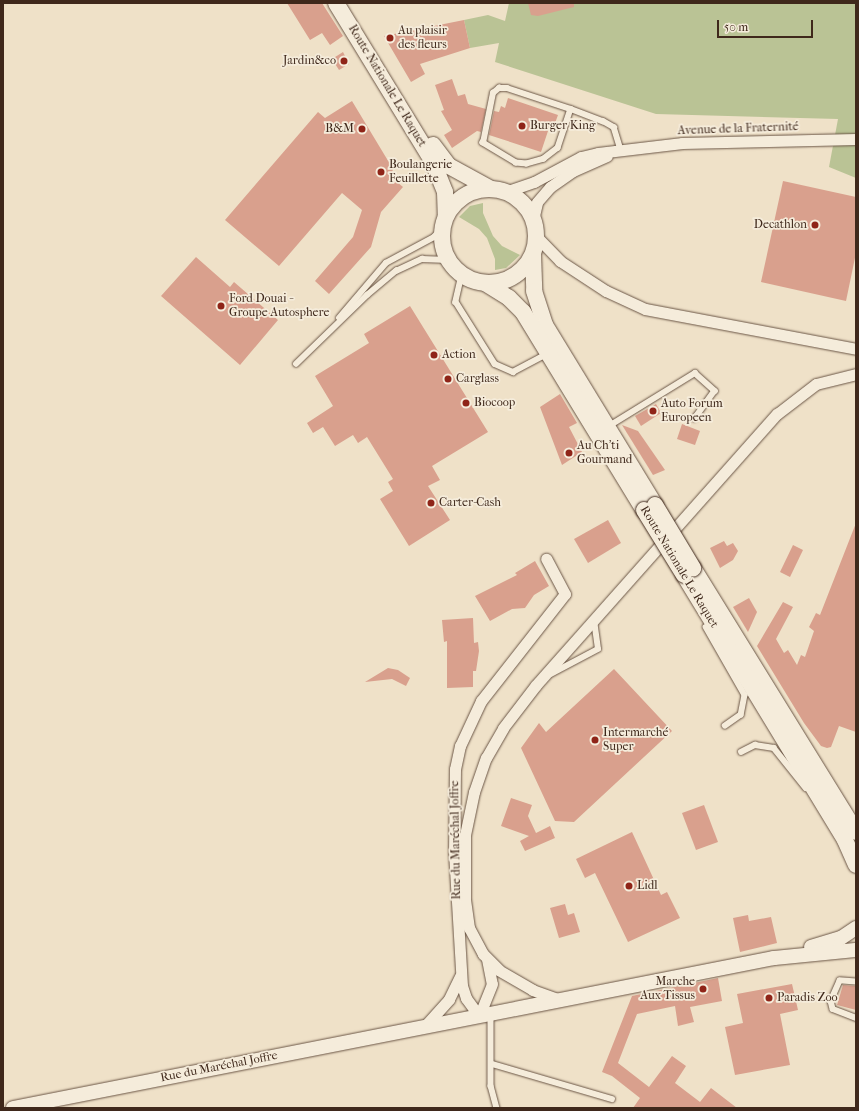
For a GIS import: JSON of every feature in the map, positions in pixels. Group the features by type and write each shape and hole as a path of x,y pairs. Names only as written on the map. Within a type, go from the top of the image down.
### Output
{"main road":[{"name":"Route Nationale Le Raquet","path":"336,3 433,162 445,192 444,222"},
{"name":"Route Nationale Le Raquet","path":"347,3 440,156 464,176 498,191"},
{"path":"498,191 524,205 533,220 536,236 533,254 527,265 514,276 503,282 485,283 462,275 448,260 442,245 444,222 464,196 498,191"},
{"name":"Route Nationale Le Raquet","path":"533,254 533,283 541,316 603,431 824,793 856,865"},
{"name":"Route Nationale Le Raquet","path":"485,283 519,307 548,354 603,431"},
{"name":"Route Nationale Le Raquet","path":"824,793 856,832"}],"street":[{"name":"Avenue de la Fraternité","path":"498,191 534,182 581,157 621,150 682,143 856,139"},
{"name":"Avenue de la Fraternité","path":"533,220 537,202 550,187 574,171 621,150"},
{"path":"536,236 560,261 616,296 645,309 856,349"},
{"path":"560,1000 523,985 487,959 472,935 466,912 464,855 467,820 474,792 490,750 536,685 777,414 816,384 856,374"},
{"name":"Rue du Maréchal Joffre","path":"485,1015 464,994 454,843 454,782 457,759 481,701 565,594 546,559"},
{"name":"Rue du Maréchal Joffre","path":"14,1108 774,958 835,940 856,928"},
{"name":"Rue du Maréchal Joffre","path":"774,958 856,950"},
{"path":"485,1015 492,990 487,959"},
{"name":"Rue du Maréchal Joffre","path":"425,1026 453,993 462,968"}],"lane":[{"path":"571,109 558,148 534,163 516,163 483,143 492,96 499,88 510,88 571,109 614,127 621,150"},
{"path":"329,331 386,263 434,237 444,222"},
{"path":"296,364 329,331 396,271 427,258 448,260"},
{"path":"462,275 456,302 495,364 513,372 548,354"},
{"path":"603,431 694,373 715,391 695,419"},
{"path":"690,574 694,607"},
{"path":"536,685 554,671 598,649 594,619"},
{"path":"701,619 745,695 741,715 725,726"},
{"path":"741,752 755,745 774,748 804,787 824,793"},
{"path":"856,982 840,981 832,1001 833,1009 856,1018"},
{"path":"485,1015 492,1064 492,1086 497,1108"},
{"path":"492,1064 612,1099"}],"green space":[{"path":"509,3 856,3 856,178 829,167 838,119 656,114 495,62 499,43 470,48 464,20 488,15 505,21"},
{"path":"483,203 483,213 493,236 502,246 520,255 506,268 495,270 495,259 487,238 479,229 459,217 470,206"}],"building":[{"path":"287,3 322,3 343,36 330,45 322,33 310,40"},
{"path":"528,3 574,3 574,7 538,16 531,15"},
{"path":"464,20 470,48 420,64 425,74 411,82 384,36"},
{"path":"343,52 349,64 339,70 332,59"},
{"path":"452,79 458,96 465,94 468,104 486,109 481,132 477,131 452,148 444,135 452,130 441,111 444,110 435,85"},
{"name":"Burger King","path":"508,98 558,115 554,126 550,125 541,152 489,135 494,111 499,112 501,106 505,108"},
{"path":"352,101 393,169 391,177 403,187 381,212 371,247 329,294 315,281 353,237 362,210 342,193 279,266 225,220 318,112 325,118"},
{"name":"Decathlon","path":"783,181 856,197 856,253 846,301 761,282"},
{"path":"196,257 230,287 234,282 278,320 240,365 161,296"},
{"path":"410,306 488,432 432,466 440,480 428,486 450,520 409,546 380,499 393,491 388,482 393,479 367,437 358,443 353,435 335,446 323,427 313,433 307,423 333,406 315,376 369,343 364,334"},
{"path":"560,394 577,423 569,427 582,452 562,465 540,407"},
{"path":"656,404 661,413 641,426 635,416"},
{"path":"682,424 700,431 695,445 677,439"},
{"path":"622,425 638,431 665,470 653,475"},
{"path":"608,520 621,543 588,563 574,539"},
{"path":"856,523 856,732 839,726 831,747 827,748 821,746 804,723 757,646 783,602 793,607 776,639 784,653 788,650 797,665 801,655 805,657 814,631 809,627 816,613 820,615"},
{"path":"724,541 727,546 733,543 738,551 733,560 720,568 710,548"},
{"path":"793,545 803,550 790,577 780,572"},
{"path":"535,561 549,586 534,595 525,608 512,609 490,621 475,596 517,575 515,573"},
{"path":"749,598 757,612 748,632 733,607"},
{"path":"473,618 474,643 478,642 479,651 476,671 473,671 473,687 447,688 447,641 444,642 442,620"},
{"path":"388,668 398,670 410,678 406,686 392,679 365,682"},
{"name":"Intermarché Super","path":"614,669 672,731 574,822 555,821 521,748 539,723 546,732"},
{"path":"511,798 532,805 528,816 536,833 550,826 555,838 525,851 520,841 529,836 501,826"},
{"path":"704,805 718,842 696,850 682,813"},
{"name":"Lidl","path":"632,832 661,895 667,892 680,918 628,942 595,873 585,878 576,859"},
{"path":"565,904 568,915 574,913 580,932 559,938 550,908"},
{"path":"748,915 749,921 771,917 777,943 740,952 733,918"},
{"path":"718,978 722,1001 690,1007 694,1022 678,1026 675,1006 637,1014 618,1063 649,1087 672,1056 686,1066 675,1083 700,1102 711,1088 737,1108 633,1108 640,1098 612,1076 602,1072 632,996"},
{"path":"792,984 798,1010 780,1014 790,1065 735,1075 725,1027 743,1023 737,994"},
{"path":"843,985 856,986 856,1010 837,1005"}],"place":[{"name":"Au plaisir des fleurs","path":"390,38"},
{"name":"Jardin&co","path":"344,61"},
{"name":"Burger King","path":"522,126"},
{"name":"B&M","path":"362,129"},
{"name":"Boulangerie Feuillette","path":"381,172"},
{"name":"Decathlon","path":"815,225"},
{"name":"Ford Douai - Groupe Autosphere","path":"221,306"},
{"name":"Action","path":"434,355"},
{"name":"Carglass","path":"448,379"},
{"name":"Biocoop","path":"466,403"},
{"name":"Auto Forum Europeen","path":"653,411"},
{"name":"Au Ch'ti Gourmand","path":"569,453"},
{"name":"Carter-Cash","path":"431,503"},
{"name":"Intermarché Super","path":"595,740"},
{"name":"Lidl","path":"629,886"},
{"name":"Marche Aux Tissus","path":"703,989"},
{"name":"Paradis Zoo","path":"769,998"}]}
